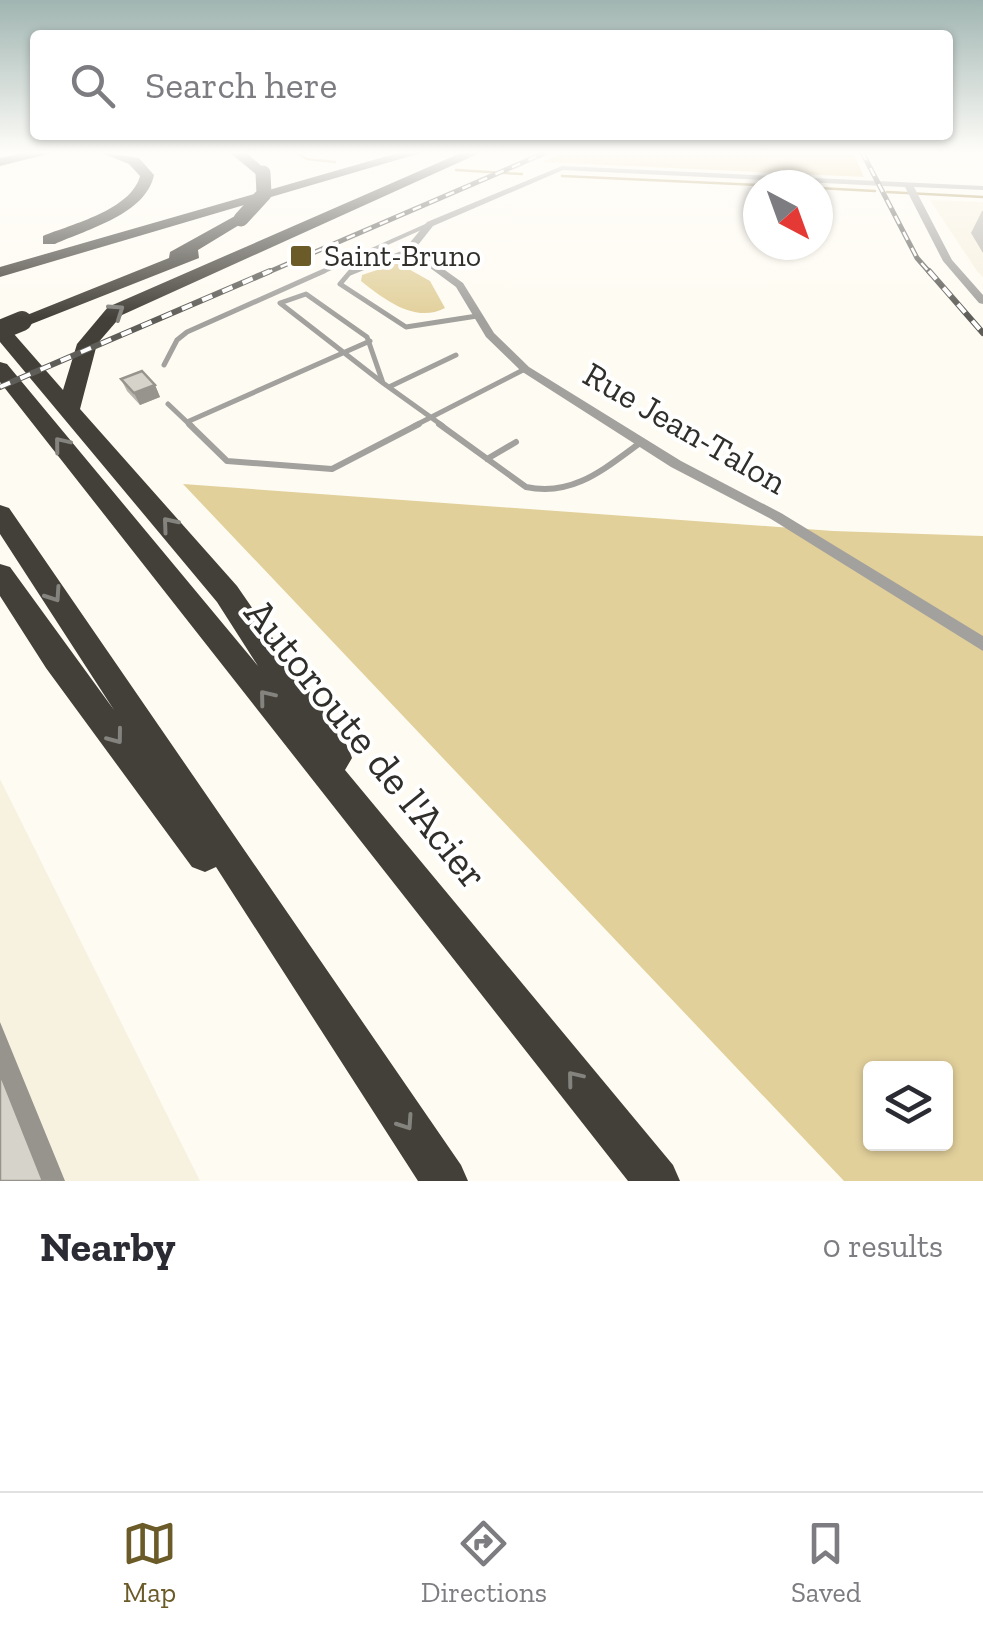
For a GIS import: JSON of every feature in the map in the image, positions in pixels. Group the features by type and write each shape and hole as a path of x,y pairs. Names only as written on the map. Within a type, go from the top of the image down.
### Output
{"highway":[{"path":"0,260 97,221 120,207"},
{"path":"0,260 189,207"},
{"path":"0,272 225,207"},
{"path":"120,282 203,243 241,219 252,207"},
{"path":"313,207 0,330 227,594 436,909"},
{"path":"69,410 76,361 86,340 126,304 348,207"},
{"name":"Autoroute de l'Acier","path":"0,368 657,1181"},
{"path":"0,514 445,1181"},
{"path":"0,574 56,660 368,1065"}],"street":[{"path":"414,248 415,238 430,224 470,207"},
{"path":"920,207 948,261 983,301"},
{"name":"Rue Jean-Talon","path":"414,248 460,285 500,347 525,369 640,442 776,516 983,644"}],"lane":[{"path":"164,365 185,333 430,224"},
{"path":"316,274 346,274 414,248"},
{"path":"346,274 342,286 406,327 477,316"},
{"path":"386,385 370,341 306,294 280,302 367,376 386,385 526,487 557,492 573,488 640,442"},
{"path":"187,422 370,341"},
{"path":"386,385 456,355"},
{"path":"168,404 227,461 322,470 357,458 525,369"},
{"path":"487,460 516,442"},
{"path":"607,1119 638,1181"}],"shaded area":[{"path":"935,207 983,207 983,277"},
{"path":"398,263 430,281 445,308 434,312 411,311 390,302 361,281 362,275"},
{"path":"183,484 833,531 983,536 983,1181 844,1181"},
{"path":"0,779 200,1181 0,1181"}],"building":[{"path":"142,371 155,385 134,393 121,379"},
{"path":"0,1073 43,1181 0,1181"}],"railway":[{"path":"264,274 419,207"},
{"path":"891,207 917,258 931,274"},
{"path":"0,387 270,271"},
{"path":"929,271 983,333"}],"place":[{"name":"Saint-Bruno","path":"301,256"}]}
